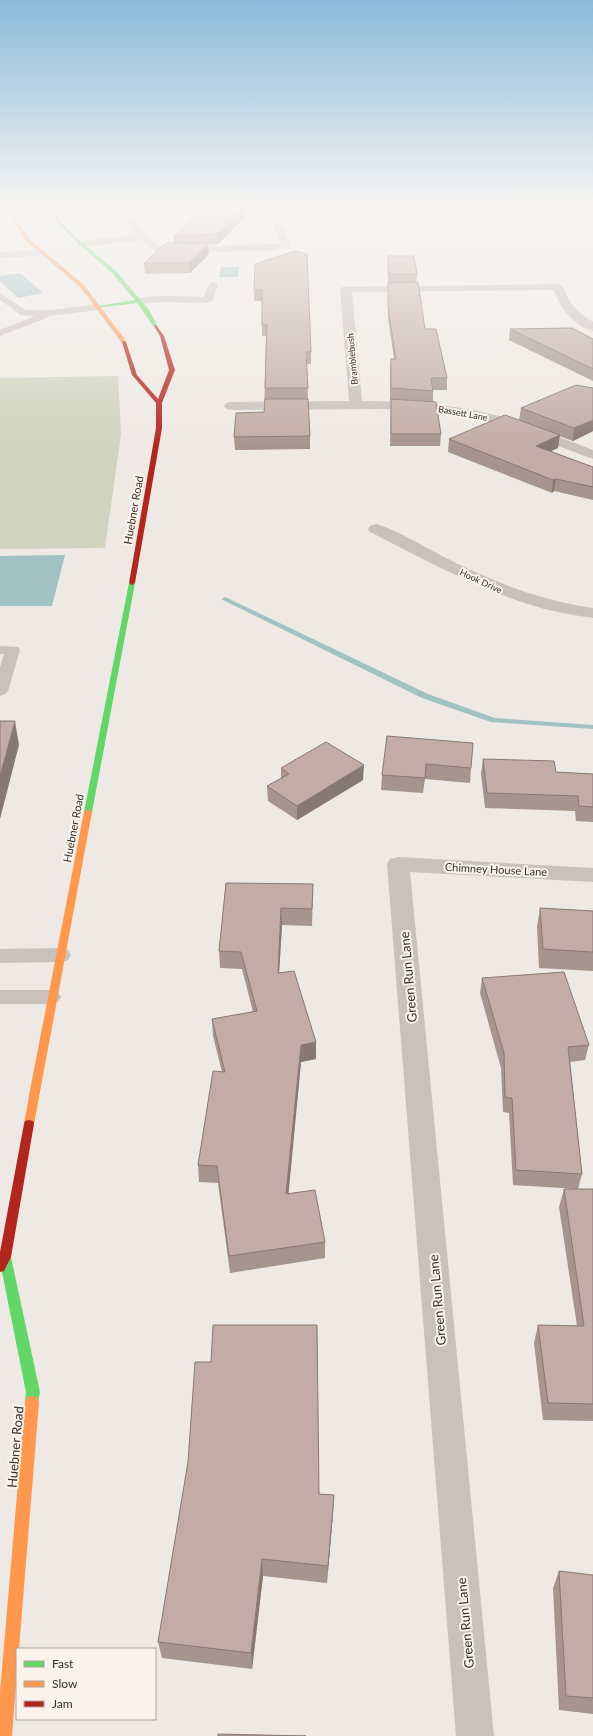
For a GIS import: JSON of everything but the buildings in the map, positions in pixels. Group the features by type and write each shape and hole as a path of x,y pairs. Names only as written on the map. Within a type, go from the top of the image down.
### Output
{"main road":[{"path":"82,286 124,343 135,375 159,402"},
{"name":"Huebner Road","path":"0,1267 5,1258 51,997 61,955 150,486 159,428 159,402 172,370 162,336 139,301 126,286"},
{"path":"98,307 139,301"},
{"name":"Huebner Road","path":"4,1736 5,1675 33,1392 5,1258"}],"street":[{"name":"Bramblebush","path":"356,405 346,289 558,287 563,302 567,308 580,320 593,327"},
{"name":"Bassett Lane","path":"231,406 419,406 474,414 508,423 593,455"},
{"name":"Hook Drive","path":"376,529 504,592 544,605 593,613"},
{"name":"Chimney House Lane","path":"398,864 593,874"},
{"name":"Green Run Lane","path":"398,864 475,1736"}],"lane":[{"path":"139,301 160,299 208,300 213,286"},
{"path":"0,296 24,313 52,313 98,307"},
{"path":"0,333 52,313"},
{"path":"0,650 13,650 0,690"},
{"path":"0,956 61,955"},
{"path":"0,997 51,997"}],"green space":[{"path":"118,376 121,434 105,548 0,549 0,378"}],"water":[{"path":"5,286 35,286 43,293 18,298"},
{"path":"65,555 52,606 0,606 0,556"}],"waterway":[{"path":"225,599 425,696 494,720 593,727"}],"traffic: fast":[{"path":"126,286 147,311 156,326"},
{"path":"98,307 139,301"},
{"path":"88,812 132,583"},
{"path":"5,1257 33,1392 32,1402"}],"traffic: slow":[{"path":"82,286 124,342"},
{"path":"29,1124 88,812"},
{"path":"4,1736 32,1402"}],"traffic: jam":[{"path":"132,583 159,428 159,403 172,370 162,336 156,326"},
{"path":"124,342 135,375 159,403"},
{"path":"0,1267 5,1257 29,1124"}]}
